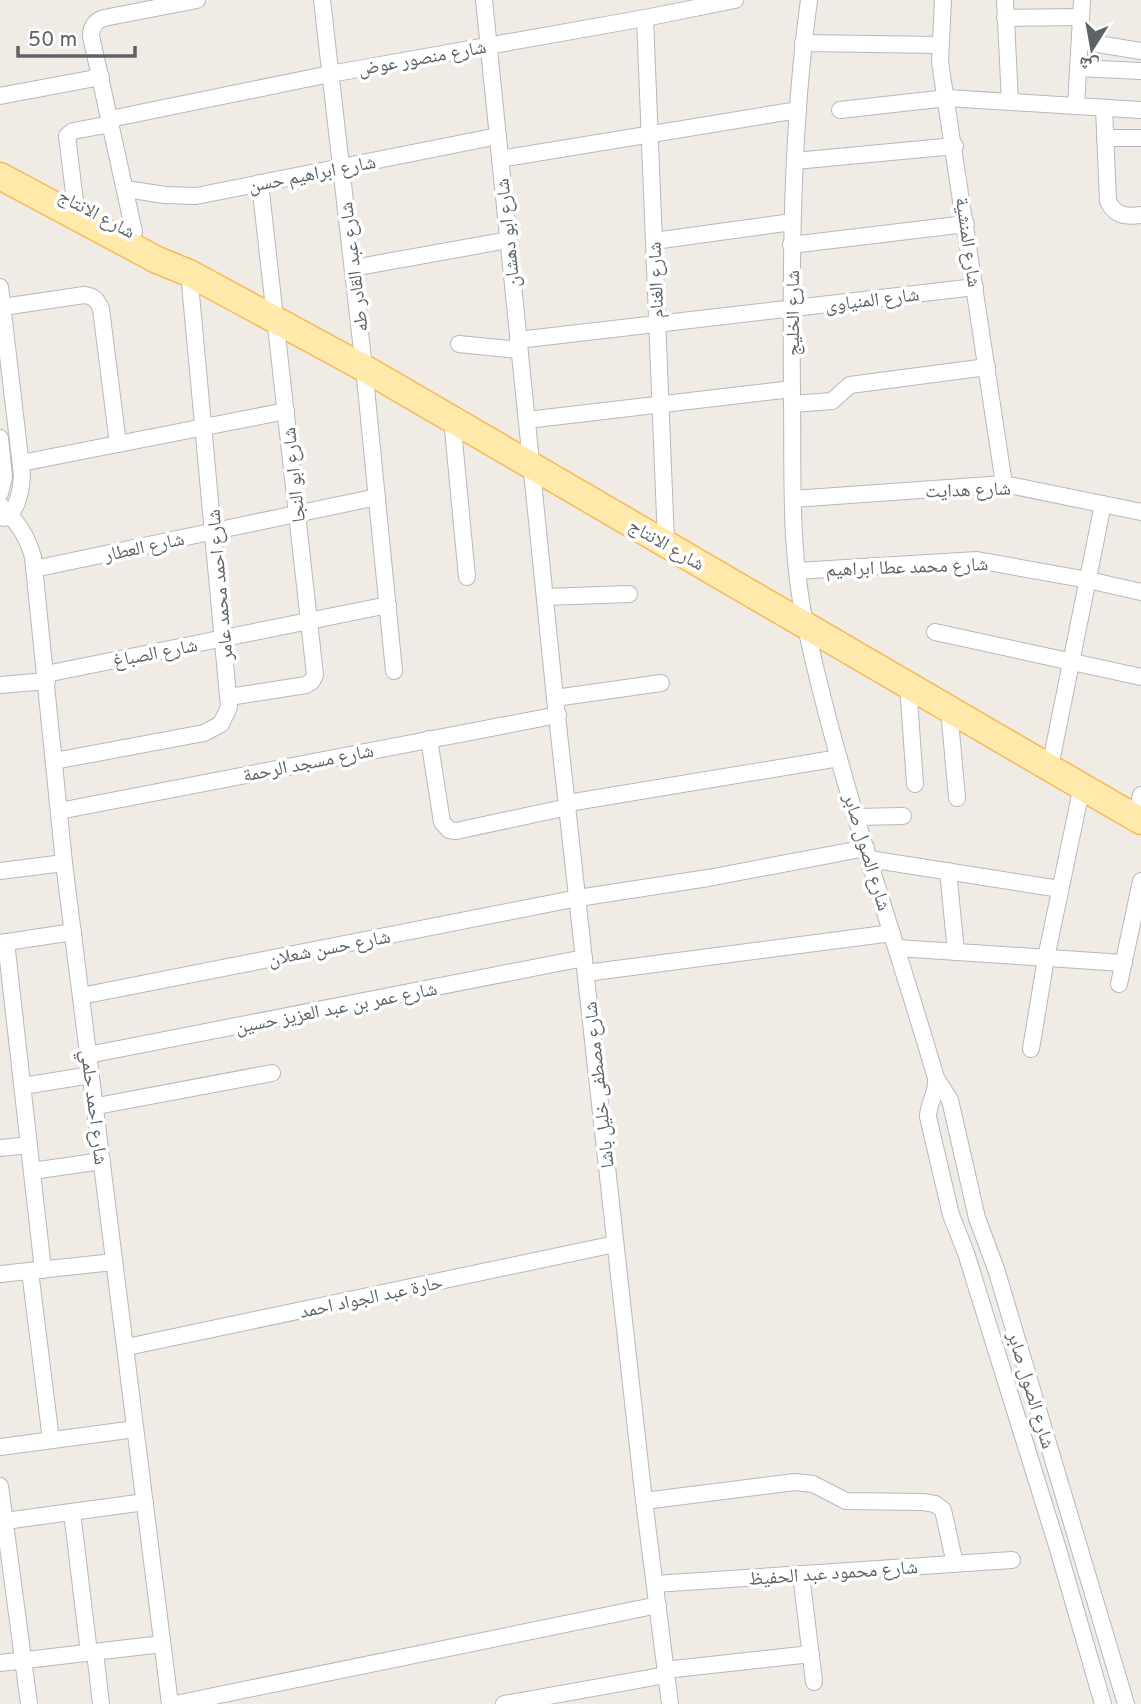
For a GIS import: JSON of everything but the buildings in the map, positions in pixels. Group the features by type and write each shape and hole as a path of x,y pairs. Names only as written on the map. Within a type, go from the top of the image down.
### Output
{"main road":[{"name":"شارع الانتاج","path":"0,160 162,248 190,273"},
{"name":"شارع الانتاج","path":"0,176 157,260 190,273 364,368 1082,786 1139,811"}],"street":[{"path":"134,232 91,36 92,28 97,22 197,0"},
{"name":"شارع عبد القادر طه","path":"321,0 364,368 394,671"},
{"name":"شارع ابو دهشان","path":"484,0 531,465"},
{"name":"شارع منصور عوض","path":"75,201 67,136 73,131 330,74 489,44 645,19 661,7 735,0"},
{"name":"شارع الخليج","path":"806,626 797,571 793,499 791,245 803,43 810,0"},
{"name":"شارع المنشية","path":"943,0 940,62 955,146 1004,484"},
{"path":"1004,0 1010,102"},
{"path":"1076,106 1082,0"},
{"path":"1004,18 1081,17"},
{"name":"شارع الغنام","path":"645,19 666,542"},
{"path":"1080,41 1141,51"},
{"path":"803,43 940,45"},
{"path":"1078,68 1141,71"},
{"path":"0,96 101,78"},
{"path":"841,110 947,98 1141,110"},
{"path":"1104,108 1108,201 1117,213 1125,216 1141,215"},
{"path":"500,159 798,110"},
{"name":"شارع ابراهيم حسن","path":"126,189 164,195 196,196 498,136"},
{"path":"1105,138 1141,138"},
{"path":"795,161 955,146"},
{"name":"شارع ابو النجا","path":"229,697 306,685 315,675 260,183"},
{"path":"654,241 792,222"},
{"path":"791,245 966,224"},
{"path":"353,268 508,240"},
{"name":"شارع احمد محمد عامر","path":"54,761 213,730 226,716 229,697 190,273"},
{"name":"شارع احمد حلمي","path":"0,287 21,463 21,486 4,513 25,535 34,569 64,863 97,1106 135,1429 173,1704"},
{"name":"شارع المنياوى","path":"519,345 657,324 975,287"},
{"path":"3,307 84,295 92,296 98,301 118,444"},
{"path":"459,344 519,345"},
{"path":"527,420 660,405 792,397 832,401 850,386 987,366"},
{"path":"21,463 286,411"},
{"path":"452,419 467,578"},
{"path":"0,438 4,477 0,494"},
{"name":"شارع مصطفى خليل باشا","path":"531,465 615,1244 670,1704"},
{"name":"شارع هدايت","path":"793,499 1004,484 1141,512"},
{"name":"شارع العطار","path":"34,569 377,498"},
{"path":"1050,767 1103,504"},
{"name":"شارع محمد عطا ابراهيم","path":"797,571 977,560 1141,592"},
{"path":"545,597 629,593"},
{"name":"شارع الصباغ","path":"0,685 47,678 388,605"},
{"name":"شارع الصول صابر","path":"806,626 839,758 867,853 936,1077 950,1100 977,1218 996,1269 1126,1704"},
{"path":"935,632 1141,677"},
{"path":"555,698 661,683"},
{"path":"908,685 915,784"},
{"path":"949,709 957,798"},
{"name":"شارع مسجد الرحمة","path":"59,811 558,715"},
{"path":"429,739 442,822 449,830 456,831 568,805 839,758"},
{"path":"1031,1049 1046,958 1082,786"},
{"path":"857,817 903,816"},
{"name":"شارع حسن شعلان","path":"81,996 578,898 867,853 948,871 1060,889"},
{"path":"0,871 64,863"},
{"path":"948,871 956,952"},
{"path":"1119,984 1141,881"},
{"path":"51,1440 32,1171 23,1086 7,1013 3,943 73,932"},
{"name":"شارع عمر بن عبد العزيز حسين","path":"88,1055 585,966 895,941 956,952 1124,963"},
{"path":"97,1106 272,1073"},
{"path":"23,1086 91,1075"},
{"name":"شارع الصول صابر","path":"936,1077 936,1091 928,1117 951,1215 966,1253 1103,1704"},
{"path":"0,1148 29,1145"},
{"path":"32,1171 102,1161"},
{"name":"حارة عبد الجواد احمد","path":"127,1347 615,1244"},
{"path":"0,1274 114,1262"},
{"path":"0,1447 135,1429"},
{"path":"644,1501 795,1482 813,1484 846,1501 935,1504 943,1510 955,1564"},
{"path":"0,1486 29,1704"},
{"path":"5,1521 145,1502"},
{"path":"72,1512 101,1704"},
{"name":"شارع محمود عبد الحفيظ","path":"655,1584 1012,1560"},
{"path":"801,1574 814,1682"},
{"path":"173,1704 658,1605"},
{"path":"0,1663 163,1644"},
{"path":"505,1704 666,1673 811,1654"}]}
